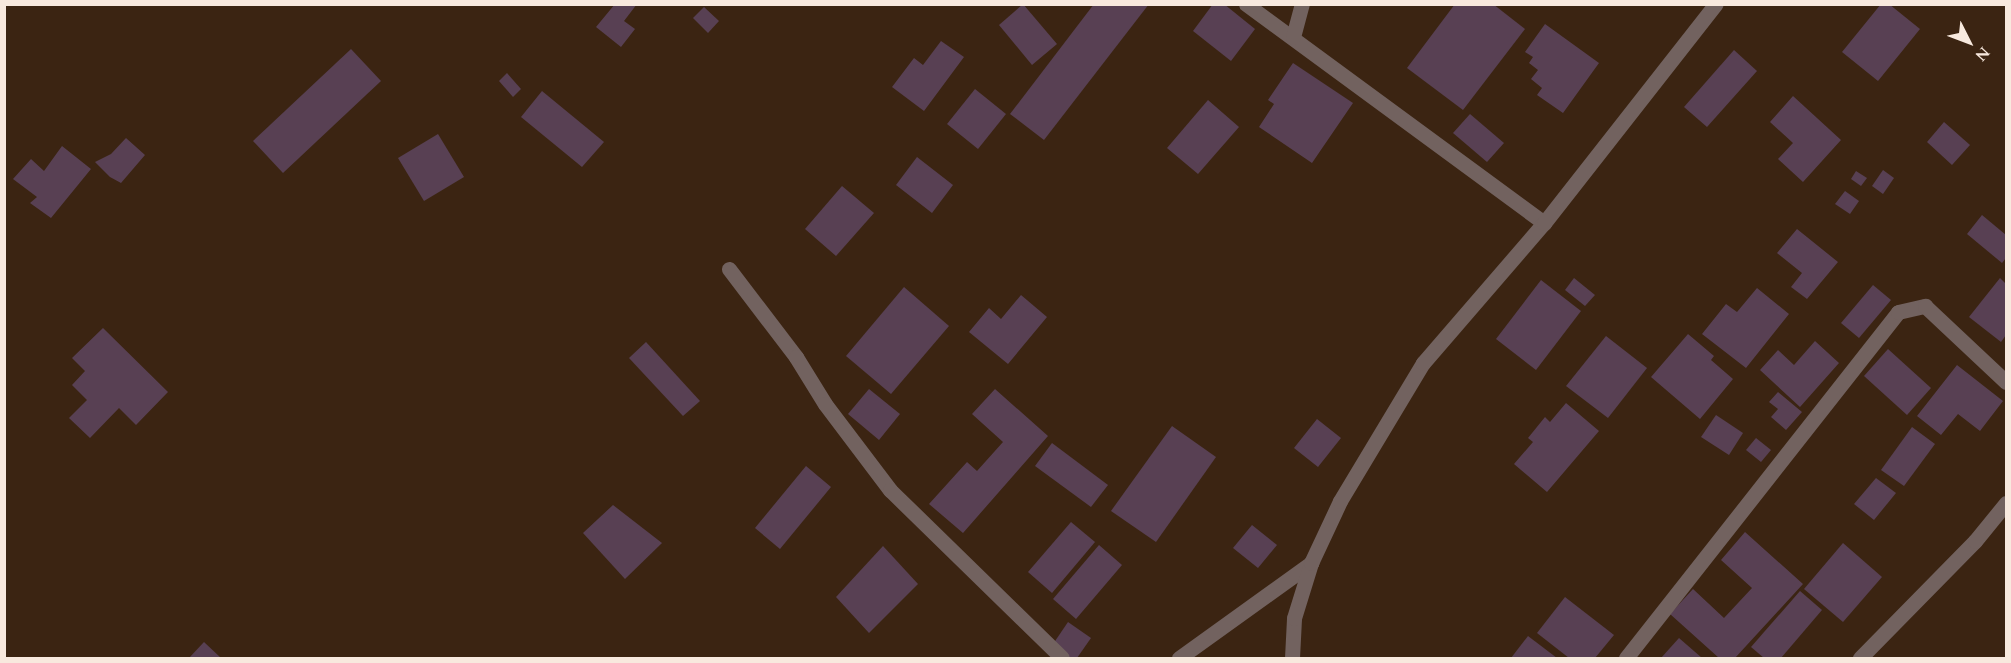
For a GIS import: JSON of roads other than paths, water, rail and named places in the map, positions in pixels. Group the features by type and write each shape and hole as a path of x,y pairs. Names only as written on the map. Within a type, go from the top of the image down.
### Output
{"street":[{"path":"1246,4 1544,222"},
{"path":"1293,37 1302,4"},
{"path":"1292,658 1294,618 1311,563 1340,501 1424,363 1544,222 1716,4"},
{"path":"729,269 796,357 825,404 890,490 1062,658"},
{"path":"1626,658 1898,312 1925,306 2007,382"},
{"path":"1860,658 1975,541 2007,503"},
{"path":"1179,658 1311,563"}]}
